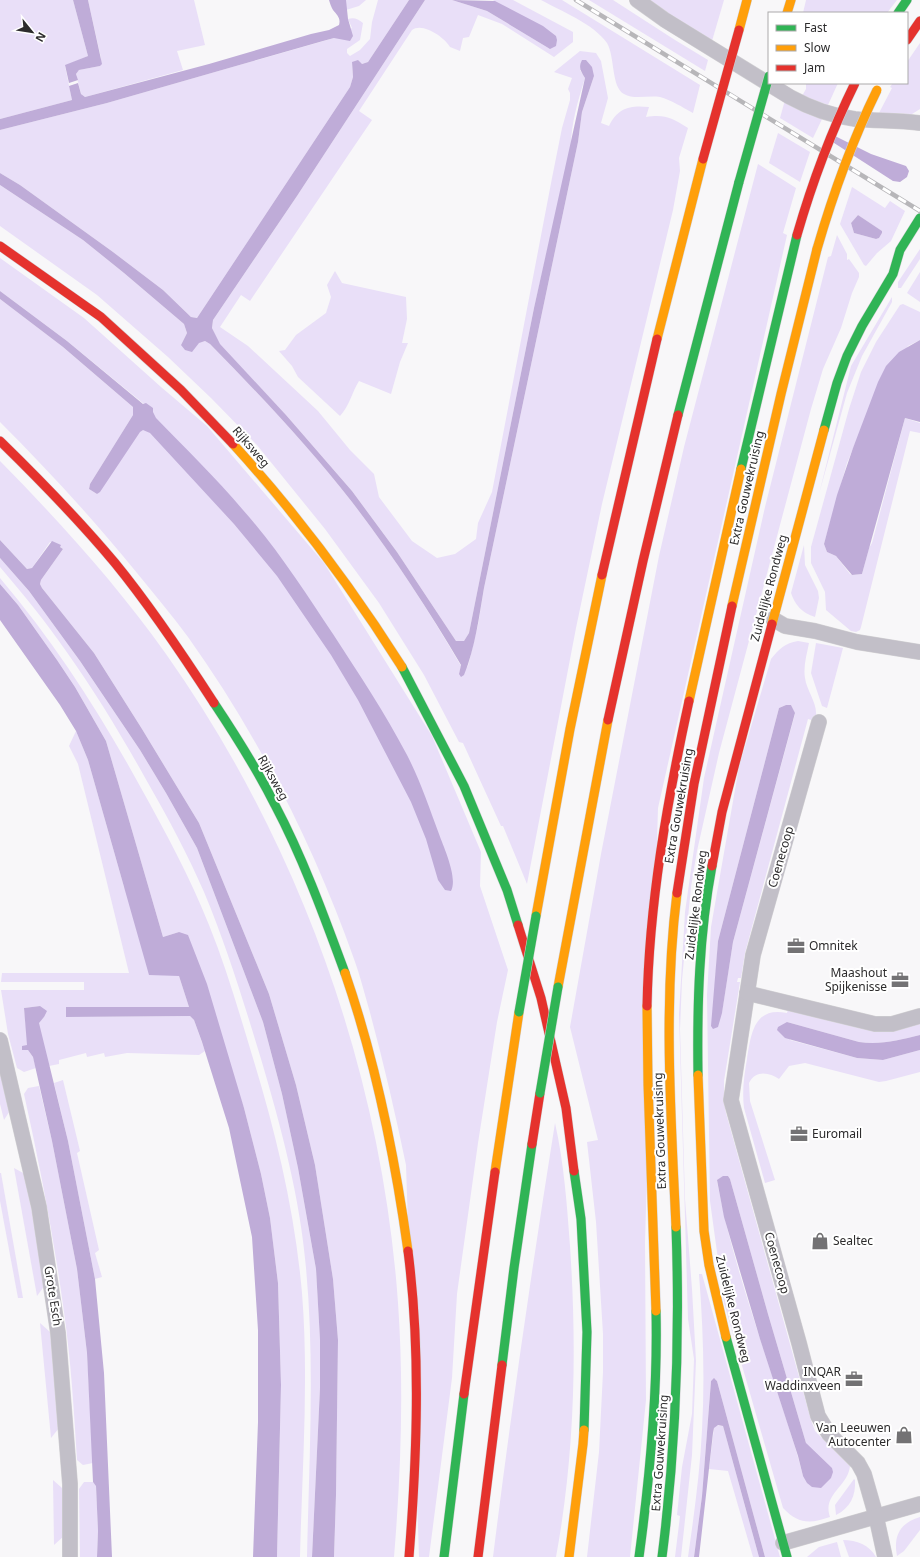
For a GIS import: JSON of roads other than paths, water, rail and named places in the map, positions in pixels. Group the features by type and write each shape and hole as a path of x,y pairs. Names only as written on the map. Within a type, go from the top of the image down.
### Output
{"main road":[{"path":"444,1557 484,1241 519,1012 575,708 605,564 653,353 703,159 747,0"},
{"path":"787,12 791,0"},
{"path":"899,12 907,0"},
{"path":"908,39 920,21"},
{"path":"478,1557 513,1276 540,1093 602,751 630,617 695,348 768,80"},
{"name":"Extra Gouwekruising","path":"639,1557 650,1468 655,1369 655,1276 646,1056 648,965 655,891 671,787 689,700 740,470 797,235 817,170 838,118 855,84"},
{"name":"Extra Gouwekruising","path":"662,1557 672,1472 678,1384 678,1290 670,1086 669,1014 679,879 692,794 707,721 761,482 817,249 841,171 860,124 879,86"},
{"name":"Zuidelijke Rondweg","path":"785,1550 718,1307 709,1265 704,1231 697,1042 701,956 708,888 715,845 731,775 837,383 847,356 862,326 893,274 900,250 920,218"},
{"name":"Rijksweg","path":"0,246 102,318 173,381 229,439 296,516 361,605 410,681 428,714 474,809 512,902 544,1009 567,1114 580,1205 587,1321 586,1373 582,1450 569,1557"},
{"name":"Zuidelijke Rondweg","path":"893,274 907,261"},
{"name":"Rijksweg","path":"0,441 76,518 117,565 160,623 219,708 275,806 316,896 335,945 359,1015 382,1104 397,1176 412,1292 416,1378 415,1469 409,1557"}],"street":[{"path":"637,0 665,20 768,83"},
{"path":"769,84 802,103 826,112 846,117 920,124"},
{"path":"773,619 785,626 815,631 857,642 920,652"},
{"name":"Coenecoop","path":"819,722 753,955 731,1100 818,1416 829,1434 858,1463 864,1474 876,1516 885,1557"},
{"path":"747,993 875,1024 892,1024 920,1016"},
{"name":"Grote Esch","path":"0,1040 39,1207 58,1333 70,1484 70,1557"},
{"path":"785,1550 876,1516 920,1504"}],"railway":[{"path":"576,0 920,211"}],"place":[{"name":"Omnitek","path":"796,946"},
{"name":"Maashout Spijkenisse","path":"900,980"},
{"name":"Euromail","path":"799,1134"},
{"name":"Sealtec","path":"820,1241"},
{"name":"INQAR Waddinxveen","path":"854,1379"},
{"name":"Van Leeuwen Autocenter","path":"904,1435"}]}
